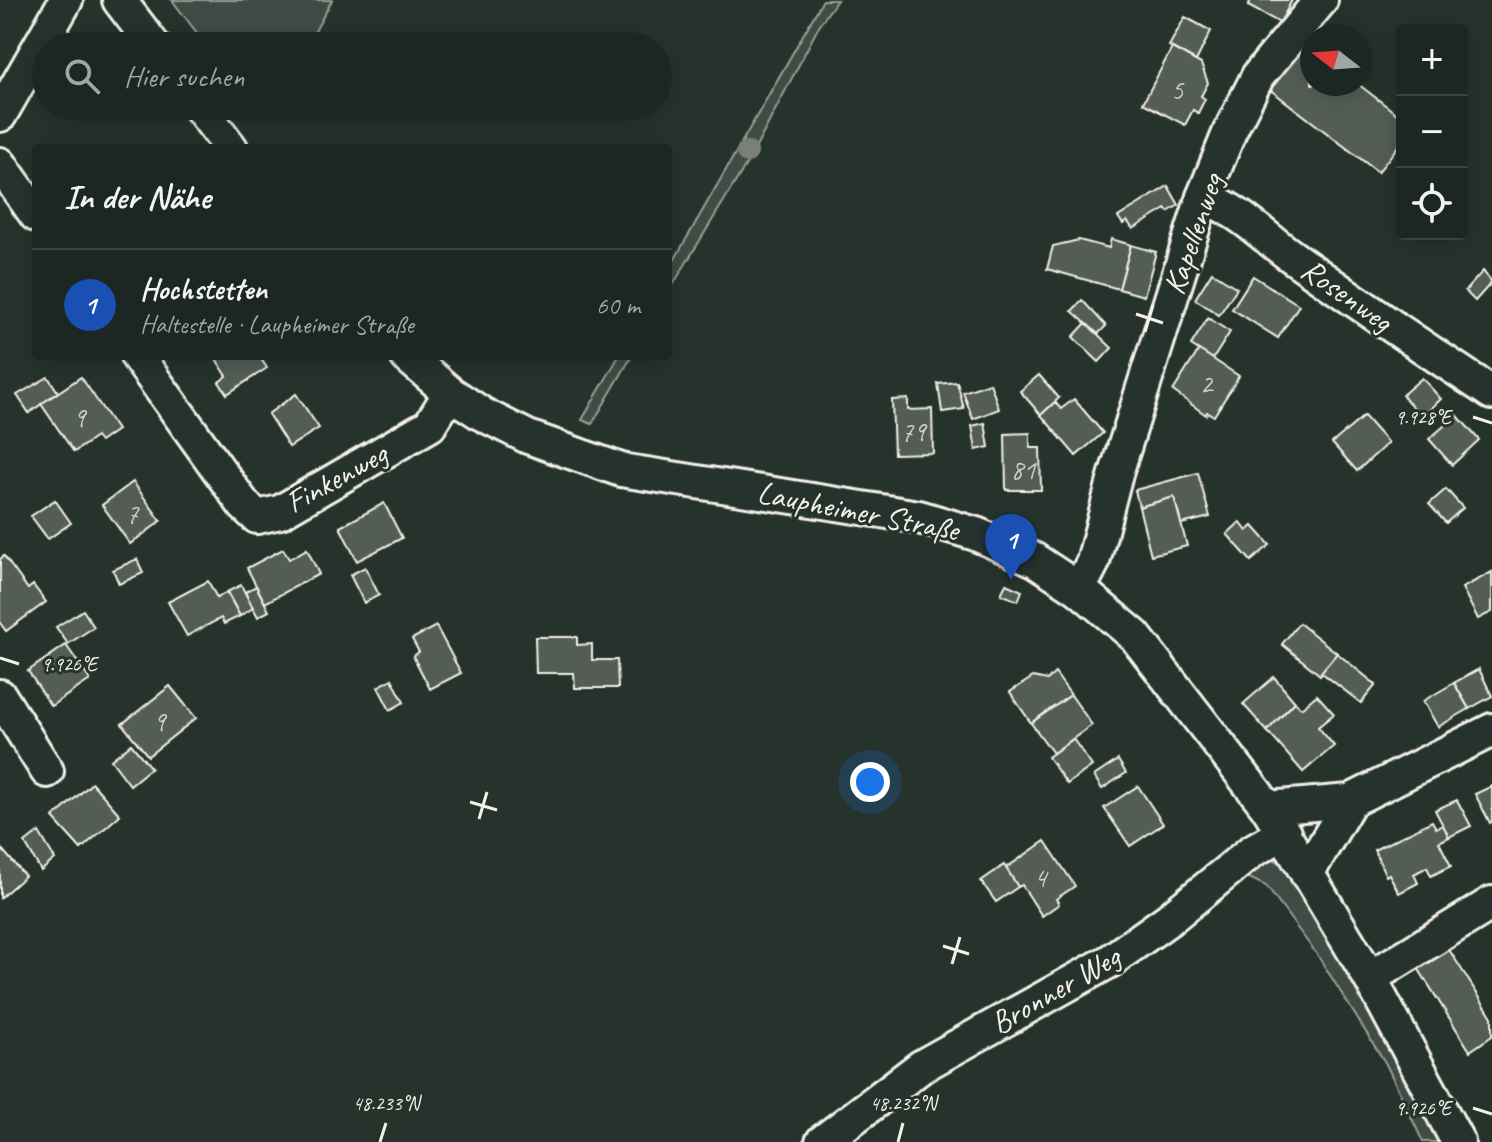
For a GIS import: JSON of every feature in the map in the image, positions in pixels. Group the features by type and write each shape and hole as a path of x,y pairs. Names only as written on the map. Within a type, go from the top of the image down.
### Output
{"street":[{"path":"48,32 66,0"},
{"path":"119,0 143,32"},
{"name":"Kapellenweg","path":"1079,589 1093,562 1115,477 1203,197 1230,131 1258,76 1321,0"},
{"path":"0,115 32,59"},
{"path":"210,120 228,144"},
{"path":"0,164 32,209"},
{"name":"Rosenweg","path":"1203,197 1225,204 1276,246 1492,393"},
{"name":"Finkenweg","path":"140,360 244,505 257,517 280,512 430,425 450,393"},
{"name":"Laupheimer Straße","path":"412,360 450,393 482,414 528,437 621,470 919,517 976,534 1035,560 1079,589 1135,636 1276,820 1370,978 1458,1142"},
{"path":"0,696 47,771"},
{"path":"1276,820 1350,801 1492,730"},
{"path":"1307,874 1350,801"},
{"name":"Bronner Weg","path":"822,1142 922,1066 1110,961 1169,919 1252,851 1276,820"},
{"path":"1370,978 1492,903"}],"shaded area":[{"path":"172,0 332,0 315,32 196,32"},
{"path":"823,0 837,0 820,24 753,153 672,286 672,264"},
{"path":"617,360 630,360 592,424 582,420"},
{"path":"1273,859 1289,867 1376,1013 1443,1142 1423,1142 1386,1064 1318,956 1266,886 1241,874 1255,862"}],"building":[{"path":"1251,0 1292,0 1280,23 1248,6"},
{"path":"1185,17 1211,31 1196,61 1169,46"},
{"path":"1300,46 1300,96 1372,95 1396,113 1396,149 1378,172 1268,88"},
{"path":"1172,48 1201,64 1208,83 1201,96 1205,99 1198,113 1193,110 1185,125 1143,103"},
{"path":"1168,186 1179,205 1168,212 1166,209 1133,229 1127,221 1123,224 1118,217"},
{"path":"1111,239 1131,245 1119,289 1047,269 1053,246 1079,240 1109,248"},
{"path":"1131,245 1156,252 1144,296 1119,289"},
{"path":"1483,271 1492,282 1475,301 1465,291"},
{"path":"1212,272 1237,288 1219,315 1195,299"},
{"path":"1253,276 1299,305 1278,338 1232,309"},
{"path":"1082,300 1106,326 1098,334 1072,311"},
{"path":"1208,318 1230,332 1213,359 1191,345"},
{"path":"1086,323 1112,348 1099,362 1073,337"},
{"path":"1199,350 1239,376 1214,416 1207,412 1206,415 1173,391"},
{"path":"217,360 262,360 267,368 227,394 219,382 227,376"},
{"path":"1039,375 1059,398 1041,415 1020,391"},
{"path":"48,377 58,392 29,413 17,395"},
{"path":"81,377 117,430 100,442 96,437 74,452 41,404"},
{"path":"1422,378 1441,399 1422,417 1402,395"},
{"path":"957,382 964,409 942,412 938,384"},
{"path":"990,383 999,409 973,419 963,392"},
{"path":"296,394 319,428 289,447 268,414"},
{"path":"908,399 908,410 932,409 933,453 894,454 892,400"},
{"path":"1074,399 1103,433 1076,456 1041,415 1055,402 1061,409"},
{"path":"1457,415 1479,440 1452,465 1429,439"},
{"path":"1364,416 1388,443 1357,471 1332,443"},
{"path":"985,423 989,447 976,450 972,426"},
{"path":"1030,433 1030,448 1040,448 1041,490 1006,490 1005,434"},
{"path":"1198,473 1210,517 1181,524 1174,497 1139,507 1135,490"},
{"path":"133,482 161,521 130,544 102,505"},
{"path":"1446,489 1463,508 1446,523 1429,504"},
{"path":"1174,497 1187,546 1151,555 1139,507"},
{"path":"55,500 71,523 48,539 31,516"},
{"path":"384,503 402,538 357,561 340,527"},
{"path":"1240,522 1247,531 1253,526 1270,545 1251,561 1227,534"},
{"path":"283,549 289,559 307,549 319,574 265,603 247,568"},
{"path":"4,556 28,589 33,585 46,602 6,631 0,623 0,559"},
{"path":"137,559 143,573 119,584 113,570"},
{"path":"365,567 379,595 364,603 350,575"},
{"path":"1492,572 1492,612 1478,619 1462,588"},
{"path":"208,581 217,598 227,592 240,616 224,624 221,618 187,636 168,602"},
{"path":"1006,584 1022,591 1018,601 1001,594"},
{"path":"241,585 253,608 240,616 227,592"},
{"path":"256,586 269,611 258,617 245,592"},
{"path":"83,610 94,627 68,644 56,627"},
{"path":"1299,623 1337,653 1320,675 1282,644"},
{"path":"436,626 461,673 430,689 413,656 419,652 412,639"},
{"path":"535,637 577,637 577,645 592,644 592,660 617,660 618,688 575,688 574,673 536,673"},
{"path":"66,645 90,680 51,706 28,671"},
{"path":"1337,653 1376,685 1361,703 1321,672"},
{"path":"1479,669 1492,696 1469,709 1454,683"},
{"path":"1055,673 1071,695 1031,723 1010,692 1033,677 1047,680"},
{"path":"1274,677 1295,702 1267,731 1243,704"},
{"path":"392,679 404,702 390,710 378,687"},
{"path":"1454,683 1469,709 1438,727 1423,701"},
{"path":"170,686 196,718 148,756 122,724"},
{"path":"1071,695 1092,725 1053,753 1031,723"},
{"path":"1317,695 1334,714 1318,727 1334,746 1303,772 1267,731 1295,702 1301,708"},
{"path":"1073,739 1092,766 1067,784 1048,757"},
{"path":"131,744 151,768 130,785 111,760"},
{"path":"1118,760 1126,773 1102,789 1094,776"},
{"path":"92,783 120,815 81,849 53,818"},
{"path":"1138,786 1163,824 1130,846 1104,808"},
{"path":"1492,786 1492,822 1490,823 1475,794"},
{"path":"1457,800 1471,826 1449,837 1435,810"},
{"path":"1432,821 1436,828 1443,825 1449,837 1439,842 1451,866 1431,876 1427,867 1414,874 1418,883 1399,893 1389,874 1386,876 1374,850"},
{"path":"39,832 55,859 41,871 25,843"},
{"path":"1045,841 1075,886 1056,899 1059,904 1042,916 1022,885 1018,887 1006,868"},
{"path":"0,847 25,876 0,898"},
{"path":"1004,865 1018,887 996,902 981,881"},
{"path":"1448,948 1492,1017 1492,1036 1470,1051 1418,968"}],"place":[{"name":"Hochstetten","path":"1011,580"}]}
